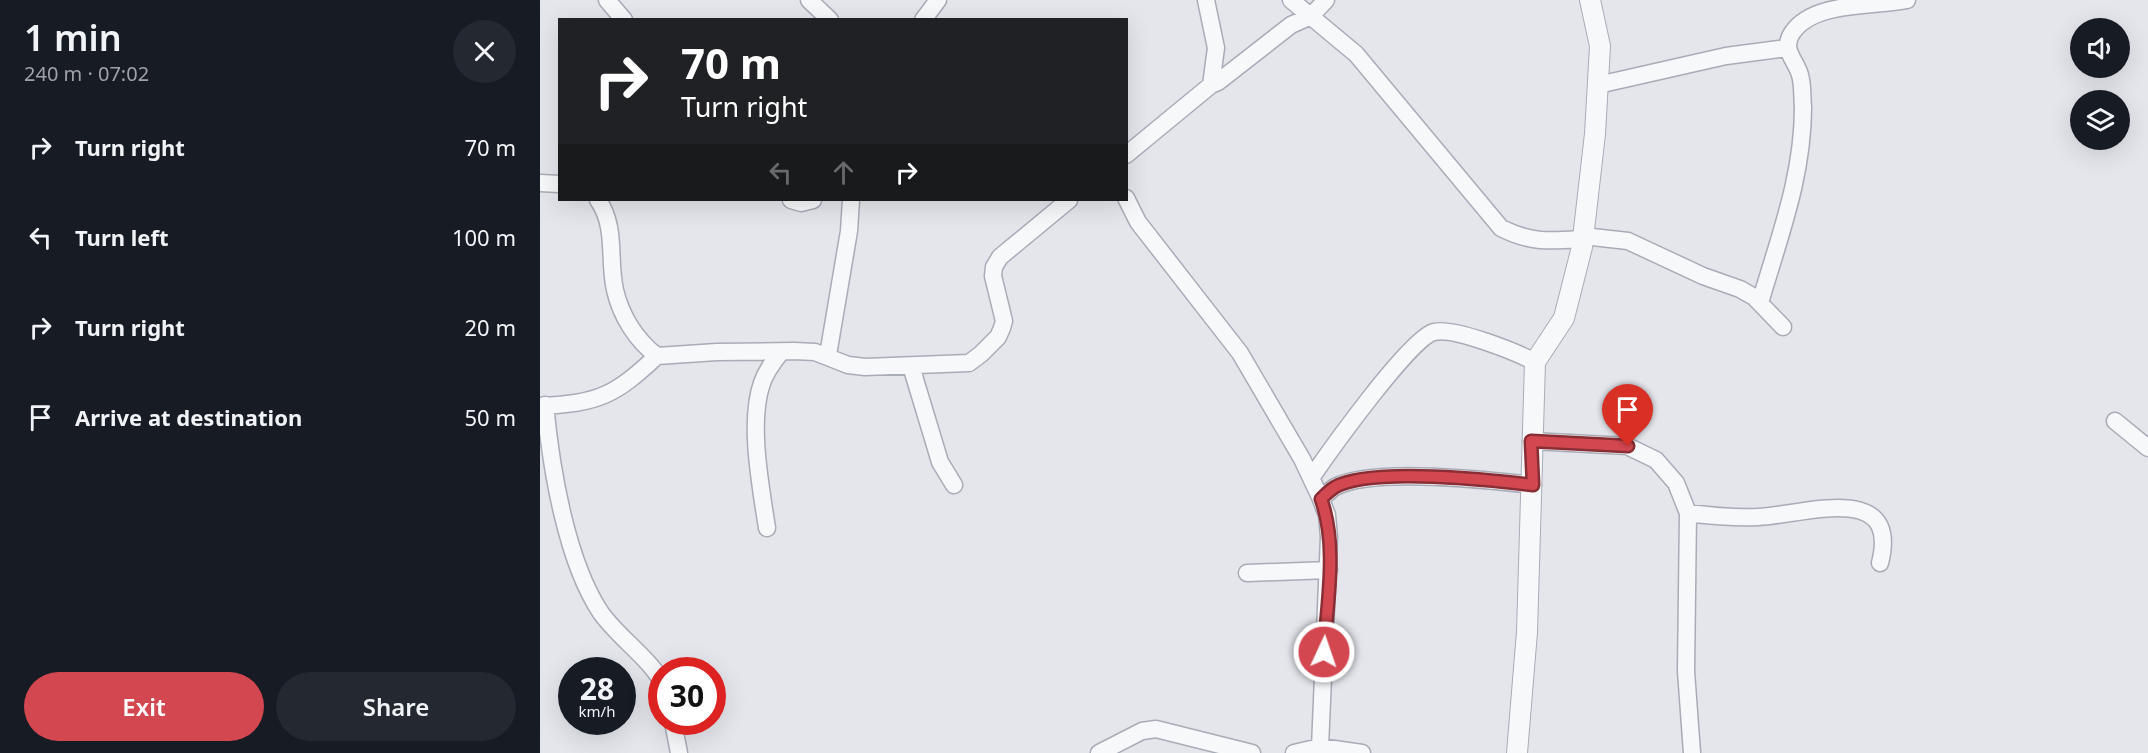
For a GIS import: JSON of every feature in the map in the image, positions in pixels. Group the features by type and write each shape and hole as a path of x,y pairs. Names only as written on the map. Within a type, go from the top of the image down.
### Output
{"street":[{"path":"607,0 622,18"},
{"path":"809,0 828,18"},
{"path":"924,18 938,0"},
{"path":"1206,0 1216,48 1211,84"},
{"path":"1291,0 1356,54 1500,228 1522,238 1542,241 1582,237 1628,241 1703,276 1740,289 1760,303 1783,327"},
{"path":"1128,153 1211,84 1218,82 1291,25 1311,16 1326,0"},
{"path":"1517,753 1527,632 1535,362 1564,318 1582,237 1595,134 1598,85 1599,46 1590,0"},
{"path":"1760,303 1797,183 1802,151 1800,75 1787,48 1790,35 1815,15 1846,7 1881,5 1907,0"},
{"path":"1598,85 1726,56 1787,48"},
{"path":"540,183 558,184"},
{"path":"599,201 605,210 610,227 615,290 637,337 657,356"},
{"path":"794,201 801,203 809,201"},
{"path":"828,355 849,231 851,201"},
{"path":"648,663 636,654 600,612 583,577 560,504 543,405 605,396 629,382 657,356 781,351 828,355 848,365 911,366 969,363 998,337 1004,321 993,276 994,267 1000,256 1069,201"},
{"path":"1128,201 1138,222 1240,352 1311,478 1327,515 1329,570 1320,747"},
{"path":"1311,478 1385,379 1423,338 1435,332 1476,339 1535,362"},
{"path":"767,528 758,443 758,399 768,369 781,351"},
{"path":"911,366 940,462 954,485"},
{"path":"2115,421 2148,448"},
{"path":"1531,441 1628,446 1643,452 1668,471 1676,483 1688,513 1686,671 1692,753"},
{"path":"1321,499 1336,487 1365,479 1465,477 1533,485"},
{"path":"1688,513 1758,517 1854,507 1875,517 1881,527 1884,547 1880,563"},
{"path":"1247,573 1329,570"},
{"path":"1099,753 1142,731 1156,729 1252,753"},
{"path":"676,735 679,753"},
{"path":"1294,753 1320,747 1362,753"}],"route":[{"path":"1324,652 1329,580 1329,537 1327,515 1321,499 1336,487 1365,479 1412,477 1465,477 1533,485 1531,441 1628,446"}]}
